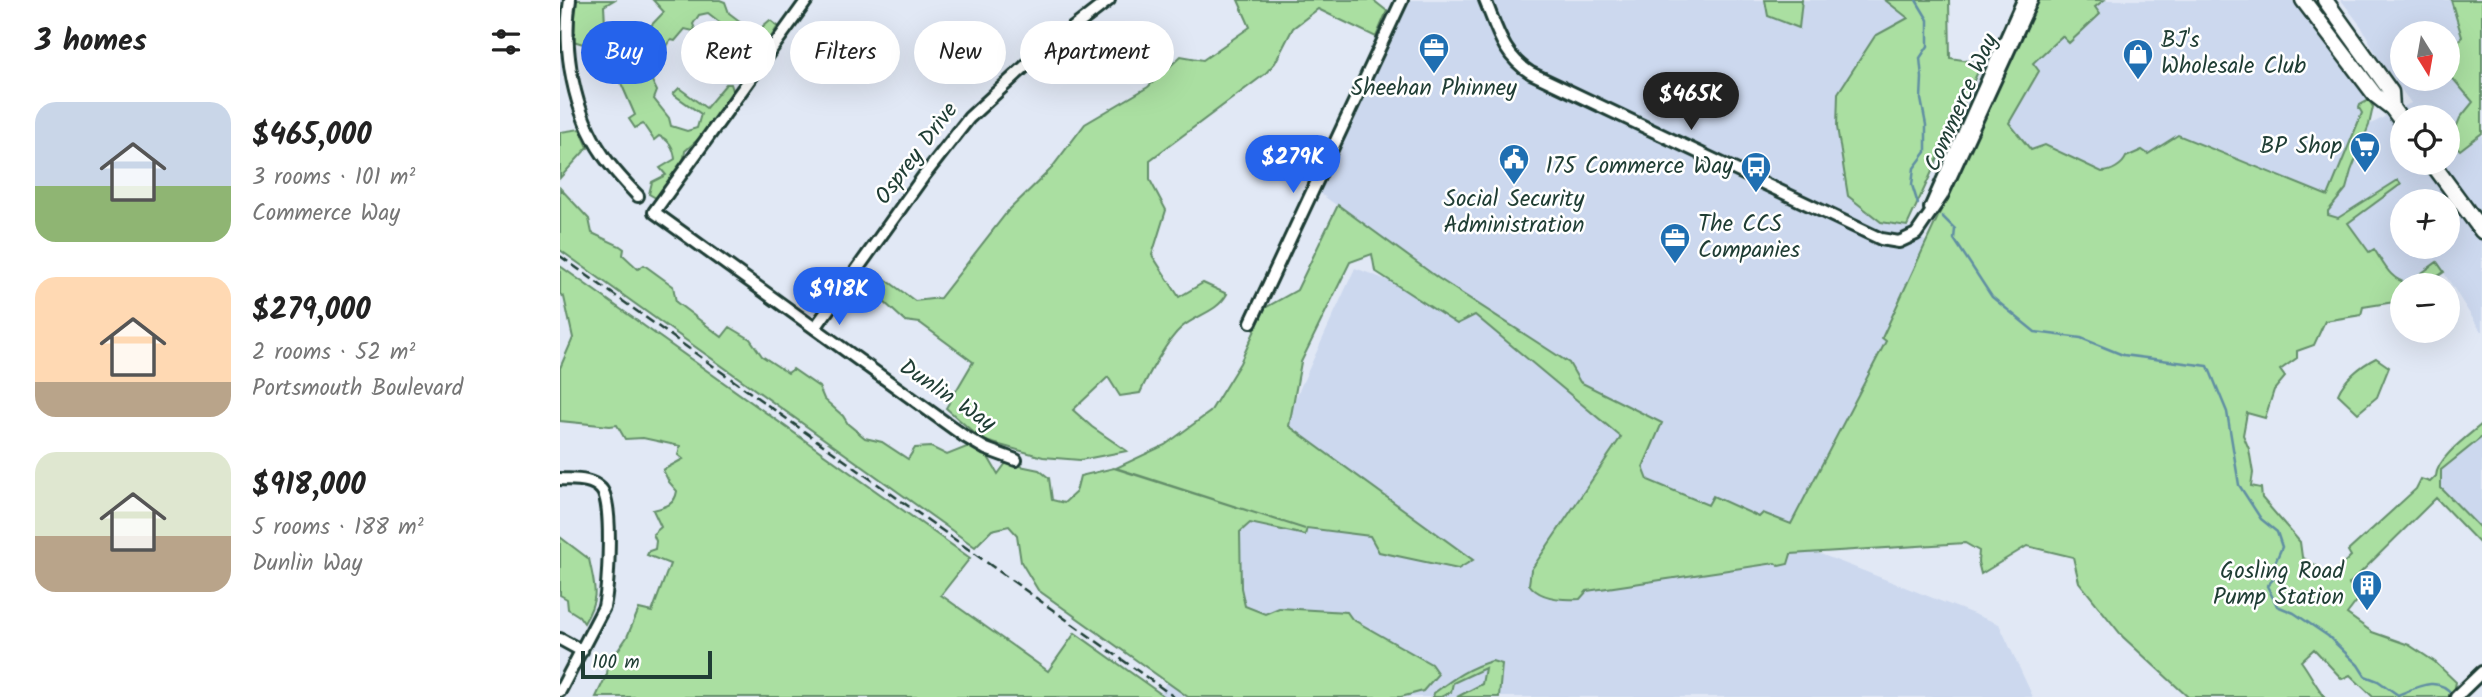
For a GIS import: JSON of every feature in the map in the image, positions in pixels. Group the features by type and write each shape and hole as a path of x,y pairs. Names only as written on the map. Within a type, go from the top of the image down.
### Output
{"main road":[{"path":"2303,0 2375,95 2390,106"},
{"path":"2325,0 2391,92 2392,105"},
{"path":"2441,175 2482,232"}],"street":[{"path":"570,0 568,29 571,65 585,120 603,155 638,196"},
{"name":"Dunlin Way","path":"807,0 654,212 964,436 986,449 1016,460"},
{"name":"Osprey Drive","path":"815,328 923,177 969,118 1035,57 1109,0"},
{"path":"1251,322 1401,0"},
{"name":"Commerce Way","path":"1485,0 1504,46 1518,64 1543,79 1881,239 1893,242 1916,234 1942,196 2032,0"},
{"name":"Commerce Way","path":"1926,221 1934,194 2023,0"},
{"path":"560,479 591,482 606,495 609,517 606,600 560,691"},
{"path":"560,639 582,651"},
{"path":"2457,696 2482,672"}],"shaded area":[{"path":"1411,0 1765,0 1768,16 1799,28 1802,0 1885,0 1909,18 1875,36 1838,93 1837,127 1848,196 1881,222 1907,226 1926,242 1883,337 1887,341 1791,524 1764,513 1759,517 1714,496 1708,506 1647,480 1643,467 1662,423 1580,382 1569,363 1438,278 1318,192 1381,56"},
{"path":"2104,0 2292,0 2325,37 2369,100 2359,105 2363,113 2328,196 2178,136 2148,154 2124,161 2106,173 2073,158 2031,150 2009,123 2039,71 2032,64 2062,35 2068,43 2100,14 2095,7"},
{"path":"2341,0 2451,0 2457,21 2390,21 2390,74 2361,26"},
{"path":"2460,87 2473,102 2460,118 2460,105 2407,105 2411,103 2402,91 2460,91"},
{"path":"2390,114 2390,175 2460,175 2460,150 2482,133 2482,333 2460,298 2460,273 2444,273 2437,262 2422,273 2390,275 2373,250 2369,253 2347,222 2390,192 2390,259 2460,259 2460,189 2394,189 2401,184 2398,181 2337,219 2328,215 2328,211 2346,189 2369,125"},
{"path":"1355,268 1478,314 1634,435 1619,475 1999,624 2033,697 1159,697"},
{"path":"2482,437 2482,530 2441,488 2441,470"}],"green space":[{"path":"573,0 614,0 604,6 605,21 581,21 581,43 573,41"},
{"path":"653,0 720,0 725,2 729,13 740,21 718,21 708,13 699,15 695,21 681,21 681,34 675,41 671,40 667,47 667,21 655,21 664,12"},
{"path":"1238,0 1373,0 1387,11 1376,37 1318,9 1293,28 1275,63 1265,74 1150,160 1150,180 1166,210 1152,255 1179,297 1203,283 1227,294 1218,305 1176,333 1158,358 1140,393 1120,396 1108,377 1073,410 1127,451 1080,460 1043,457 982,440 946,408 973,362 920,323 905,321 861,281 873,270 915,301 940,298 1008,211 1050,170 1085,124 1151,84 1174,84 1174,63 1181,56 1203,60 1250,27"},
{"path":"1765,0 1802,0 1799,28 1768,16"},
{"path":"1885,0 1949,0 1950,58 1982,63 1907,226 1881,222 1848,196 1837,127 1838,93 1875,36 1908,18"},
{"path":"2038,0 2104,0 2095,7 2100,14 2069,43 2062,36 2033,63 2039,71 2009,123 2031,150 2045,145 2102,172 2116,168 2126,157 2142,150 2148,154 2178,135 2328,196 2362,113 2360,105 2369,100 2373,107 2369,125 2346,189 2328,211 2328,215 2338,218 2398,180 2401,184 2390,189 2390,192 2348,223 2369,252 2374,249 2391,273 2390,303 2363,307 2361,315 2325,321 2314,345 2297,351 2297,358 2280,370 2285,377 2274,390 2265,418 2247,413 2243,435 2249,449 2253,473 2251,486 2261,488 2262,498 2300,542 2302,557 2320,568 2328,578 2351,556 2348,551 2416,489 2421,479 2430,482 2447,455 2482,424 2482,437 2441,470 2441,488 2482,530 2482,546 2436,498 2349,584 2360,597 2347,614 2372,632 2409,645 2435,662 2456,682 2454,692 2449,697 2373,697 2350,675 2342,679 2314,649 2301,661 2325,697 2188,697 2123,637 2079,582 2073,557 2027,546 1981,574 1979,551 1965,543 1791,554 1788,564 1779,566 1775,563 1587,591 1580,599 1545,596 1529,584 1531,570 1621,437 1475,315 1457,324 1375,271 1372,254 1350,262 1301,362 1289,426 1473,560 1458,569 1379,552 1370,536 1307,528 1305,535 1250,523 1240,532 1241,588 1245,606 1265,614 1279,608 1347,612 1352,619 1431,664 1438,674 1423,691 1401,697 1188,697 1038,590 1021,562 1017,535 1009,526 992,530 975,547 560,250 560,188 589,219 592,233 624,249 623,255 638,269 644,265 673,286 676,302 722,337 730,327 750,339 762,356 788,373 793,369 819,387 824,399 865,438 882,442 908,459 915,448 931,447 947,455 969,446 988,457 998,474 1006,463 1039,470 1049,478 1052,500 1064,503 1076,492 1080,476 1114,468 1305,529 1116,468 1165,445 1210,412 1240,363 1265,308 1297,290 1338,205 1438,278 1569,363 1580,382 1662,423 1643,467 1648,480 1708,505 1713,496 1759,517 1763,513 1791,524 1886,341 1882,338"},
{"path":"2451,0 2482,0 2482,133 2460,150 2460,118 2473,102 2460,87 2462,37 2460,21 2457,21"},
{"path":"621,84 654,84 657,91 654,99 669,118 671,126 687,131 697,128 701,114 673,94 679,88 706,108 726,84 731,84 733,90 703,135 685,151 678,170 656,198 649,194 652,182 666,175 660,168 675,159 674,152 669,142 663,138 659,136 654,140 643,124 635,128 629,119 635,115"},
{"path":"580,129 588,147 560,178 560,132"},
{"path":"2437,262 2443,273 2422,273"},
{"path":"560,266 970,558 941,595 1048,671 1075,633 1165,697 596,697 607,674 608,665 627,637 639,609 652,612 670,564 647,555 655,549 653,534 661,527 653,510 672,502 677,491 663,470 683,459 678,455 680,446 643,438 625,439 617,425 560,421 560,368 573,338 564,297 560,294"},
{"path":"2376,358 2389,367 2377,397 2358,413 2338,394 2354,373"},
{"path":"560,537 589,559 595,592 584,623 568,609 567,599 560,595"},
{"path":"1492,661 1502,664 1499,697 1457,697 1482,684 1485,668 1453,683 1451,692 1441,697 1433,697 1434,693 1462,674"}],"waterway":[{"path":"1916,0 1928,20 1928,46 1920,58 1926,152 1914,168 1912,185 1918,204"},
{"path":"1942,216 1955,229 1954,239 1992,297 2035,332 2081,338 2123,355 2208,366 2227,412 2239,485 2261,519 2277,532 2282,547 2274,565 2278,574 2267,586 2277,606 2294,613 2328,636 2358,665 2365,676 2378,681 2398,695 2427,684 2440,685 2453,695"}],"railway":[{"path":"560,256 1174,697"}],"place":[{"name":"Sheehan Phinney","path":"1434,75"},
{"name":"BJ's Wholesale Club","path":"2138,81"},
{"name":"BP Shop","path":"2365,174"},
{"name":"Social Security Administration","path":"1514,186"},
{"name":"175 Commerce Way","path":"1756,194"},
{"name":"The CCS Companies","path":"1675,265"},
{"name":"Gosling Road Pump Station","path":"2367,612"}]}
